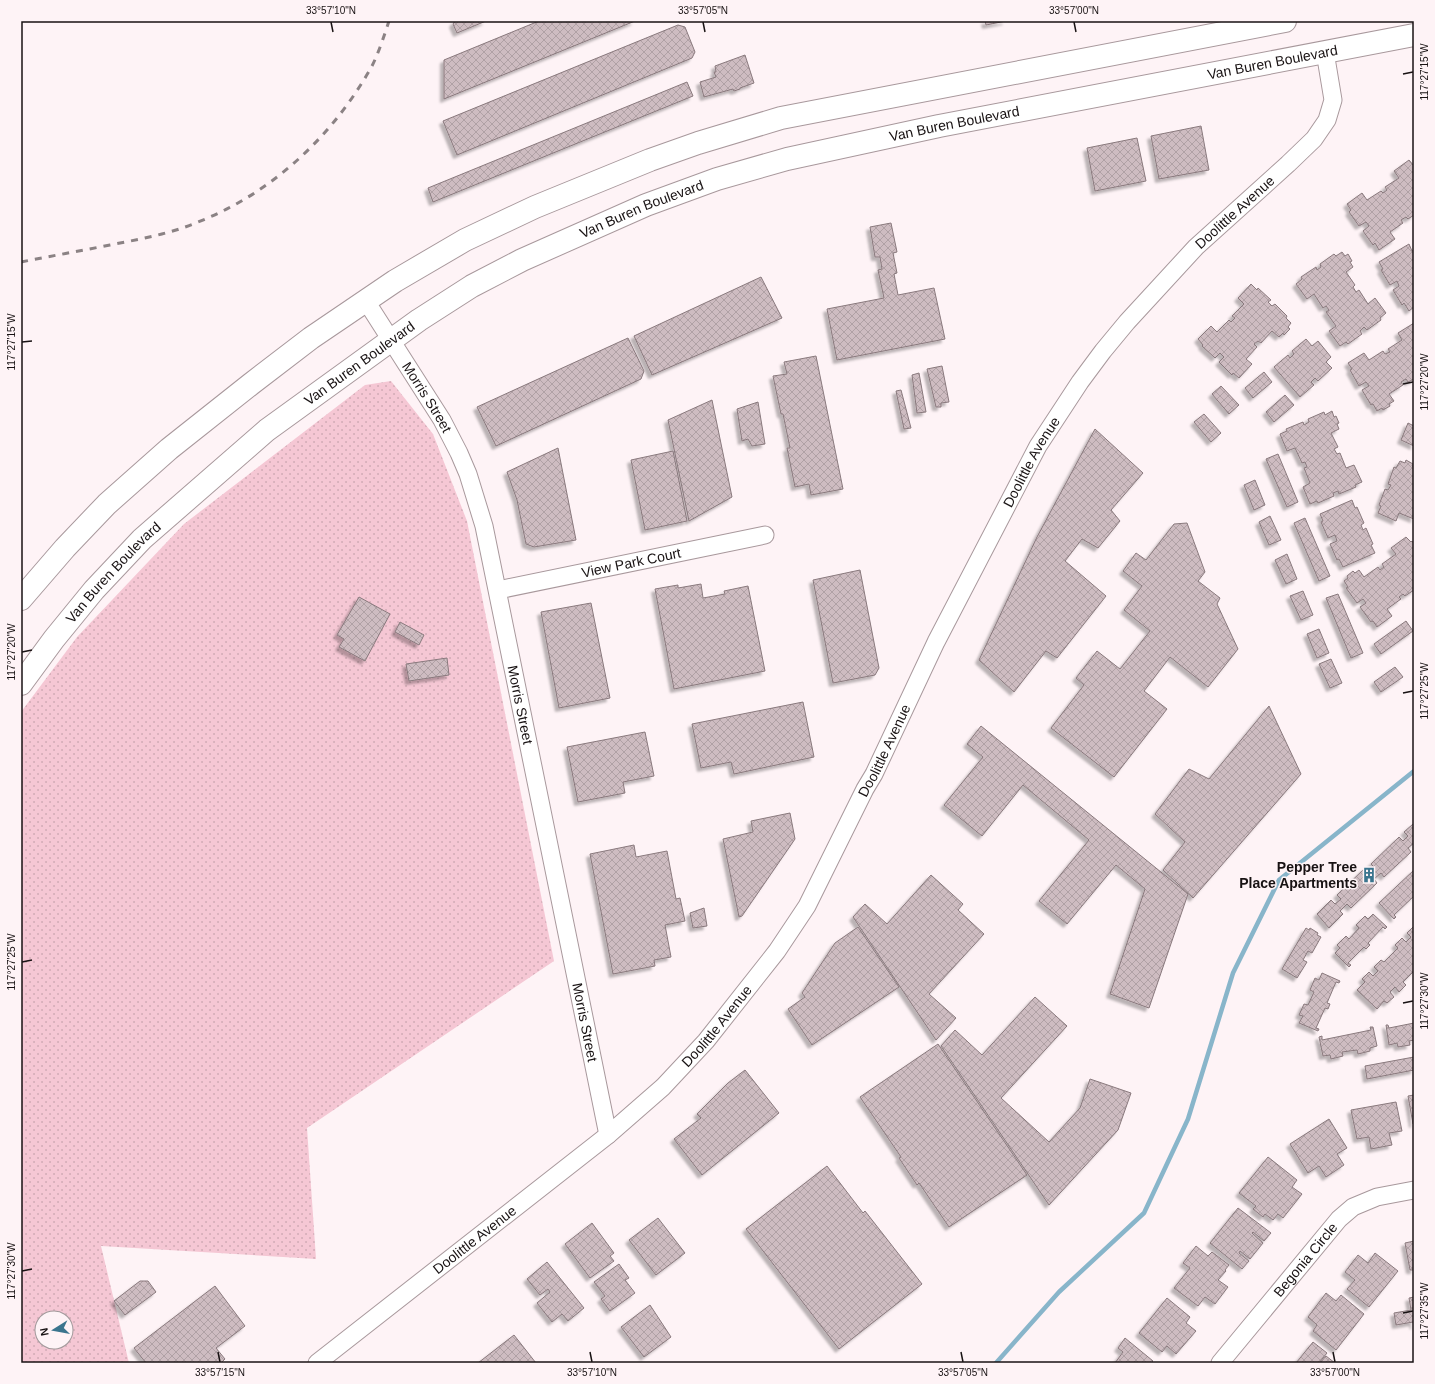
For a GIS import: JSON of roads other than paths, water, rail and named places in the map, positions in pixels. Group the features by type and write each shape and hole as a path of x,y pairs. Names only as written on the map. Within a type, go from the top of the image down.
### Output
{"main road":[{"path":"21,599 65,548 107,504 169,449 251,384 305,343 395,281 464,240 535,207 650,160 698,143 787,116 1285,21"},
{"name":"Van Buren Boulevard","path":"21,684 54,639 94,590 142,539 267,430 419,320 472,286 522,260 646,205 718,180 787,159 939,126 1414,35"}],"street":[{"name":"Doolittle Avenue","path":"317,1363 608,1135 663,1087 706,1040 777,951 807,906 865,789 874,774 936,642 1038,446 1080,382 1127,322 1191,253 1288,164 1314,138 1327,120 1333,100 1325,52"},
{"name":"Morris Street","path":"366,301 442,420 468,474 484,526 608,1135"},
{"name":"View Park Court","path":"498,590 765,535"},
{"name":"Begonia Circle","path":"1220,1363 1339,1219 1353,1207 1377,1198 1414,1190"}],"waterway":[{"path":"996,1363 1059,1292 1144,1213 1188,1119 1233,973 1279,880 1414,771"}],"railway":[{"path":"21,262 132,241 177,230 225,210 251,195 298,159 339,116 372,66 389,21"}],"place":[{"name":"Pepper Tree Place Apartments","path":"1369,875"}]}
